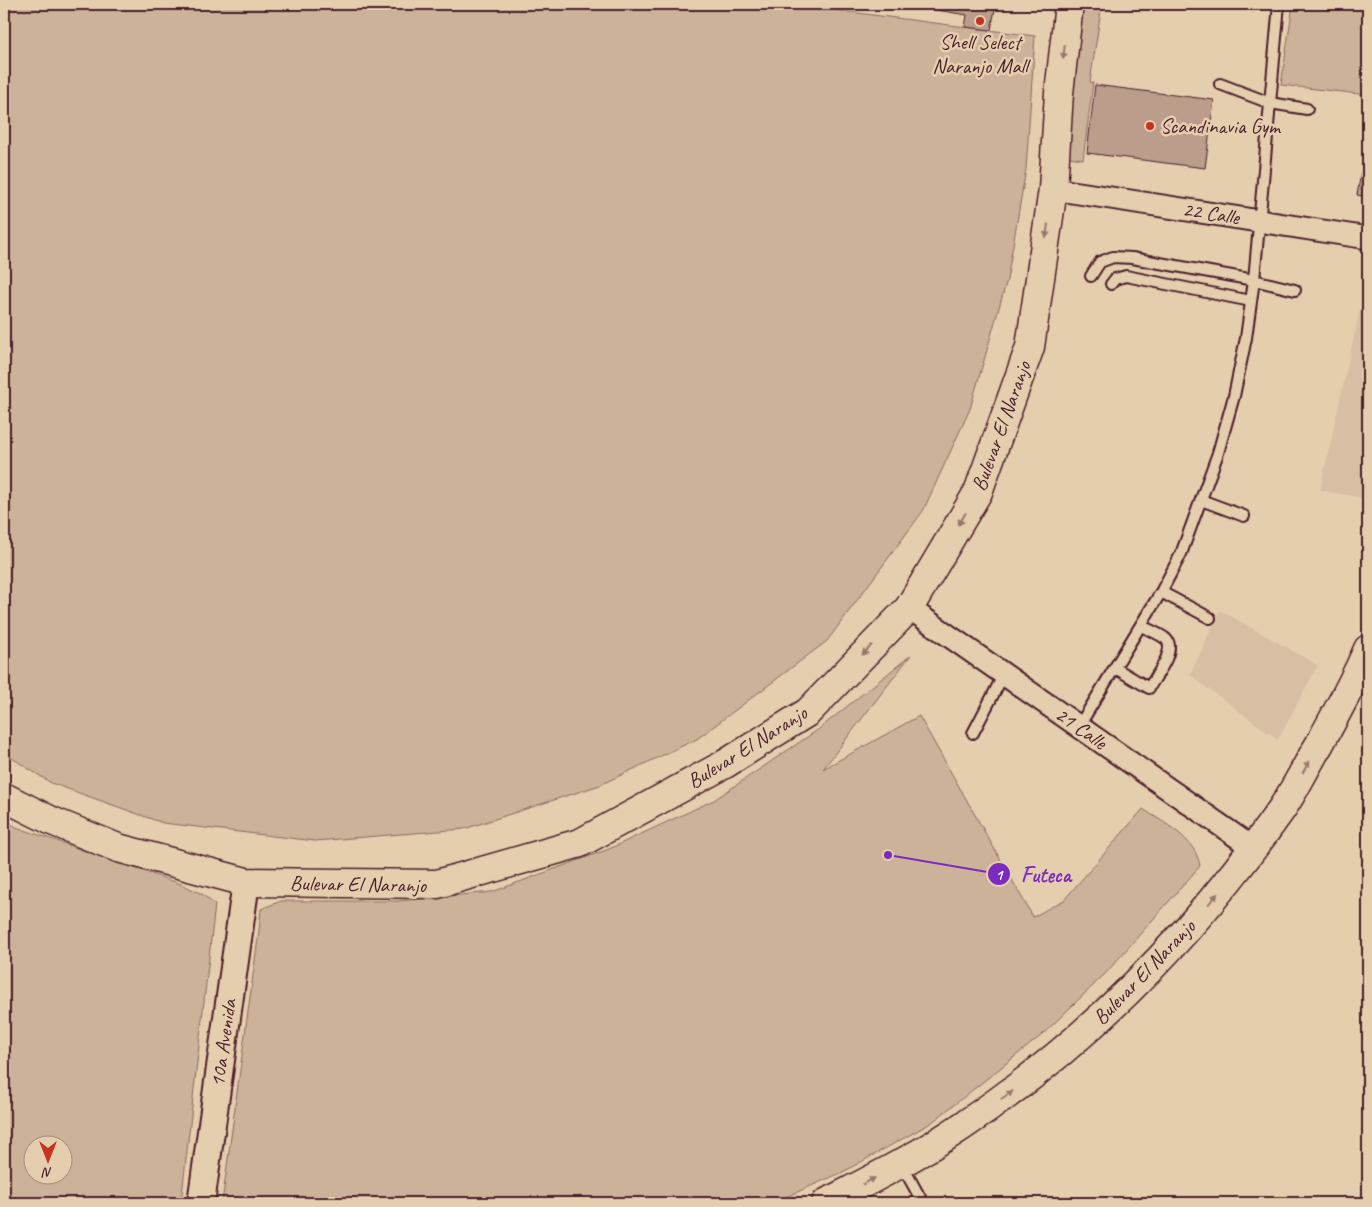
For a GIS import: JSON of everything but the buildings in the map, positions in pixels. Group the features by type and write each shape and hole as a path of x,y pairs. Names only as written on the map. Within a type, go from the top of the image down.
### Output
{"main road":[{"name":"Bulevar El Naranjo","path":"4,798 52,821 118,848 246,882 437,884 580,843 726,764 808,712 909,608 978,492 1030,347 1053,189 1059,94 1069,4"},
{"name":"Bulevar El Naranjo","path":"826,1203 901,1164 960,1128 1017,1088 1098,1022 1192,924 1224,887 1282,808 1332,722 1368,649"}],"street":[{"name":"22 Calle","path":"1053,189 1368,238"},
{"name":"21 Calle","path":"909,608 1252,848"},
{"name":"10a Avenida","path":"201,1203 246,882"}],"lane":[{"path":"1079,726 1142,626 1181,554 1218,453 1234,396 1246,338 1254,280 1279,4"},
{"path":"1220,84 1270,103 1307,109"},
{"path":"1091,276 1100,262 1113,257 1141,259 1254,280 1295,290"},
{"path":"1111,284 1115,279 1126,276 1251,302"},
{"path":"1201,500 1244,516"},
{"path":"1161,592 1210,618"},
{"path":"1115,668 1149,688 1168,655 1170,647 1166,639 1142,626"},
{"path":"972,734 1004,674"},
{"path":"901,1164 923,1203"}],"shaded area":[{"path":"4,4 811,4 811,7 1035,36 1026,169 1007,280 970,409 923,511 827,641 697,739 600,785 464,829 315,841 163,823 51,783 4,753"},
{"path":"1082,4 1102,4 1090,82 1093,83 1083,159 1062,156"},
{"path":"1293,4 1368,4 1368,95 1281,85"},
{"path":"1361,304 1368,304 1368,499 1320,490"},
{"path":"1220,610 1318,665 1278,740 1190,675"},
{"path":"911,655 823,769 919,716 1033,917 1064,900 1143,809 1178,832 1186,839 1197,856 1200,866 1105,974 1042,1035 931,1123 843,1172 772,1203 222,1203 261,909 281,901 398,901 492,892 609,849 714,800 819,729"},
{"path":"4,819 16,827 181,884 202,894 215,905 181,1203 4,1203"}],"place":[{"name":"Shell Select Naranjo Mall","path":"980,21"},
{"name":"Scandinavia Gym","path":"1150,126"},
{"name":"Futeca","path":"888,855"}]}
